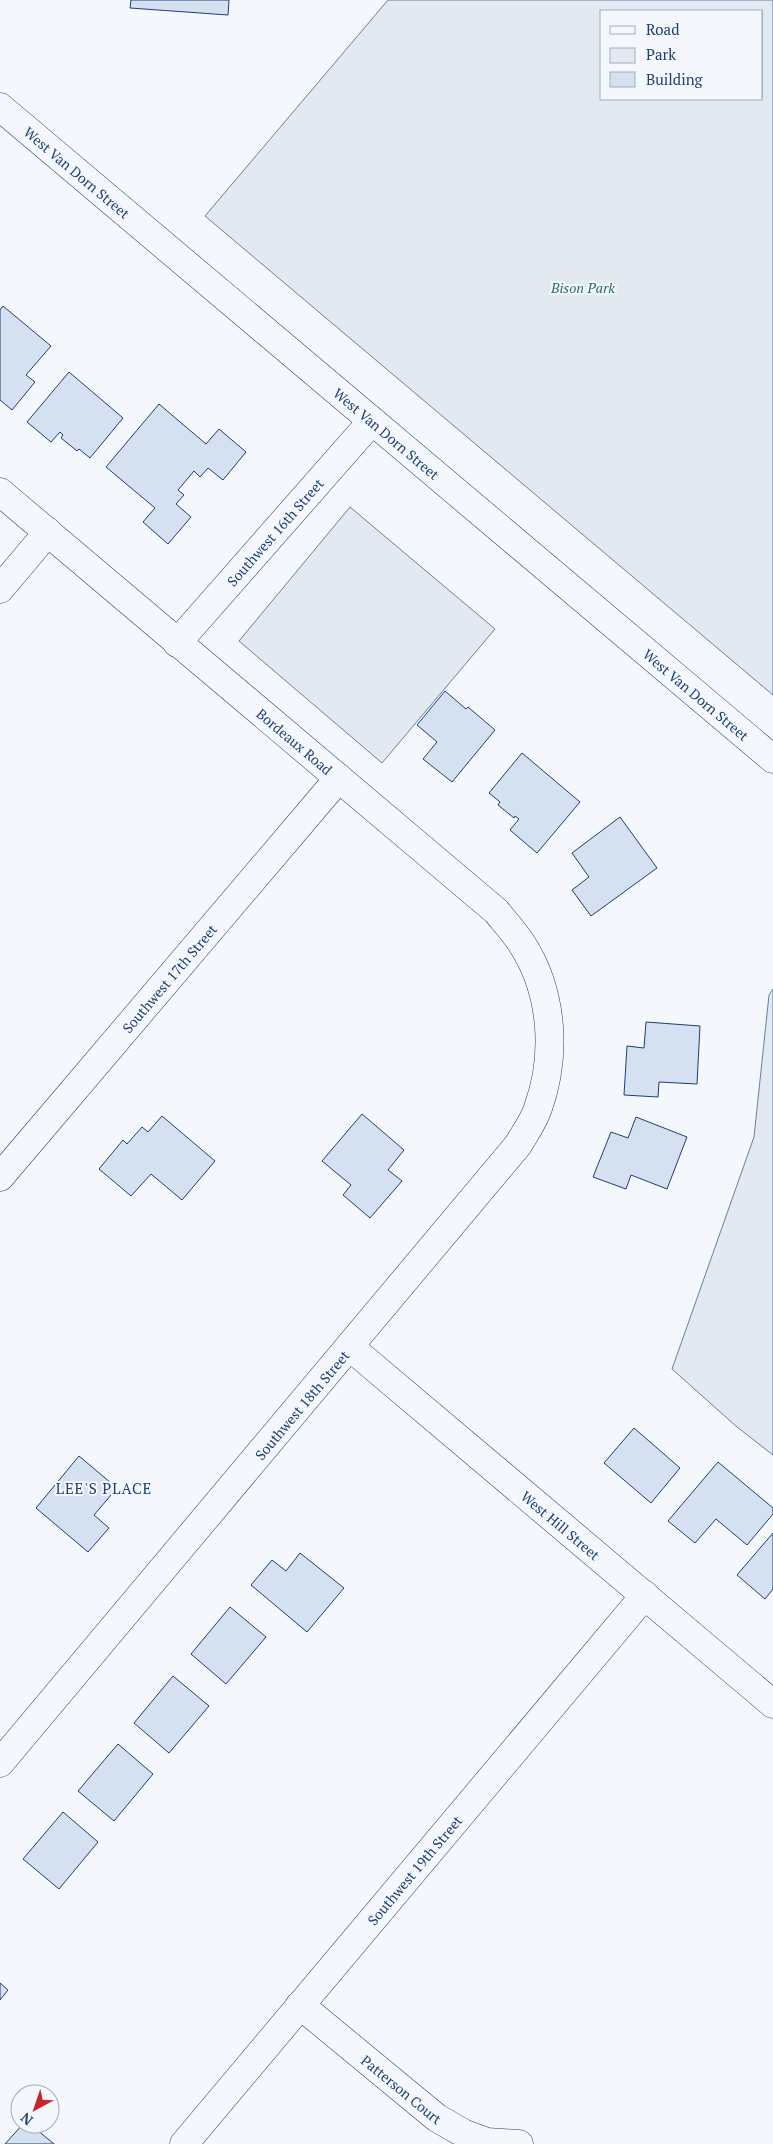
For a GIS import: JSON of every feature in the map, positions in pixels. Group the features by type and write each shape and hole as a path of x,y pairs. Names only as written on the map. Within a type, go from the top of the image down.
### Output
{"street":[{"name":"West Van Dorn Street","path":"0,107 773,759"},
{"name":"Southwest 16th Street","path":"177,643 372,421"},
{"name":"Bordeaux Road","path":"0,492 496,911 523,945 541,984 549,1021"},
{"path":"0,589 48,532"},
{"name":"Southwest 17th Street","path":"0,1177 339,778"},
{"name":"Southwest 18th Street","path":"0,1764 518,1145 538,1108 548,1071 549,1021"},
{"name":"West Hill Street","path":"350,1347 773,1704"},
{"name":"Southwest 19th Street","path":"184,2144 645,1595"},
{"name":"Patterson Court","path":"300,2005 437,2118 463,2133 487,2142 519,2144"}],"green space":[{"name":"Bison Park","path":"388,0 773,0 773,695 205,216"},
{"path":"350,507 495,629 382,763 239,641"},
{"path":"773,989 773,1455 737,1427 672,1369 754,1137 769,995"}],"building":[{"path":"131,0 229,0 228,15 130,8"},
{"path":"3,306 51,346 26,375 35,382 12,410 0,400 0,310"},
{"path":"69,372 123,418 90,458 79,449 77,451 61,438 63,435 60,432 51,442 27,422"},
{"path":"159,404 206,444 219,429 246,452 223,480 208,468 200,477 194,471 178,490 184,495 176,504 191,517 168,544 143,522 155,508 106,467"},
{"path":"445,691 466,709 468,707 495,730 452,782 423,759 437,742 417,725"},
{"path":"522,753 580,802 537,853 510,830 519,819 515,816 514,818 498,805 500,802 489,793"},
{"path":"620,817 657,868 591,916 572,890 589,877 572,853"},
{"path":"646,1022 700,1026 697,1084 659,1082 658,1097 624,1095 627,1046 644,1048"},
{"path":"362,1114 404,1150 388,1170 402,1181 370,1218 343,1195 351,1185 322,1161"},
{"path":"162,1116 215,1161 182,1200 151,1174 131,1196 99,1169 123,1140 127,1144 142,1127 148,1132"},
{"path":"636,1117 687,1137 667,1189 631,1175 626,1189 593,1177 611,1132 628,1138"},
{"path":"634,1428 680,1468 651,1503 604,1463"},
{"path":"79,1456 117,1488 94,1515 109,1528 88,1552 36,1508"},
{"path":"718,1462 773,1508 773,1514 747,1545 716,1519 695,1543 668,1521"},
{"path":"773,1533 773,1589 765,1599 737,1575"},
{"path":"300,1553 344,1588 307,1632 251,1585 272,1560 286,1571"},
{"path":"230,1607 266,1637 226,1684 191,1654"},
{"path":"173,1676 209,1706 169,1753 134,1723"},
{"path":"118,1744 153,1774 114,1821 78,1791"},
{"path":"63,1812 98,1842 59,1889 23,1859"},
{"path":"0,1983 8,1990 0,2000"},
{"path":"14,2134 42,2134 54,2144 5,2144"}],"district":[{"name":"LEE'S PLACE","path":"104,1488"}]}
